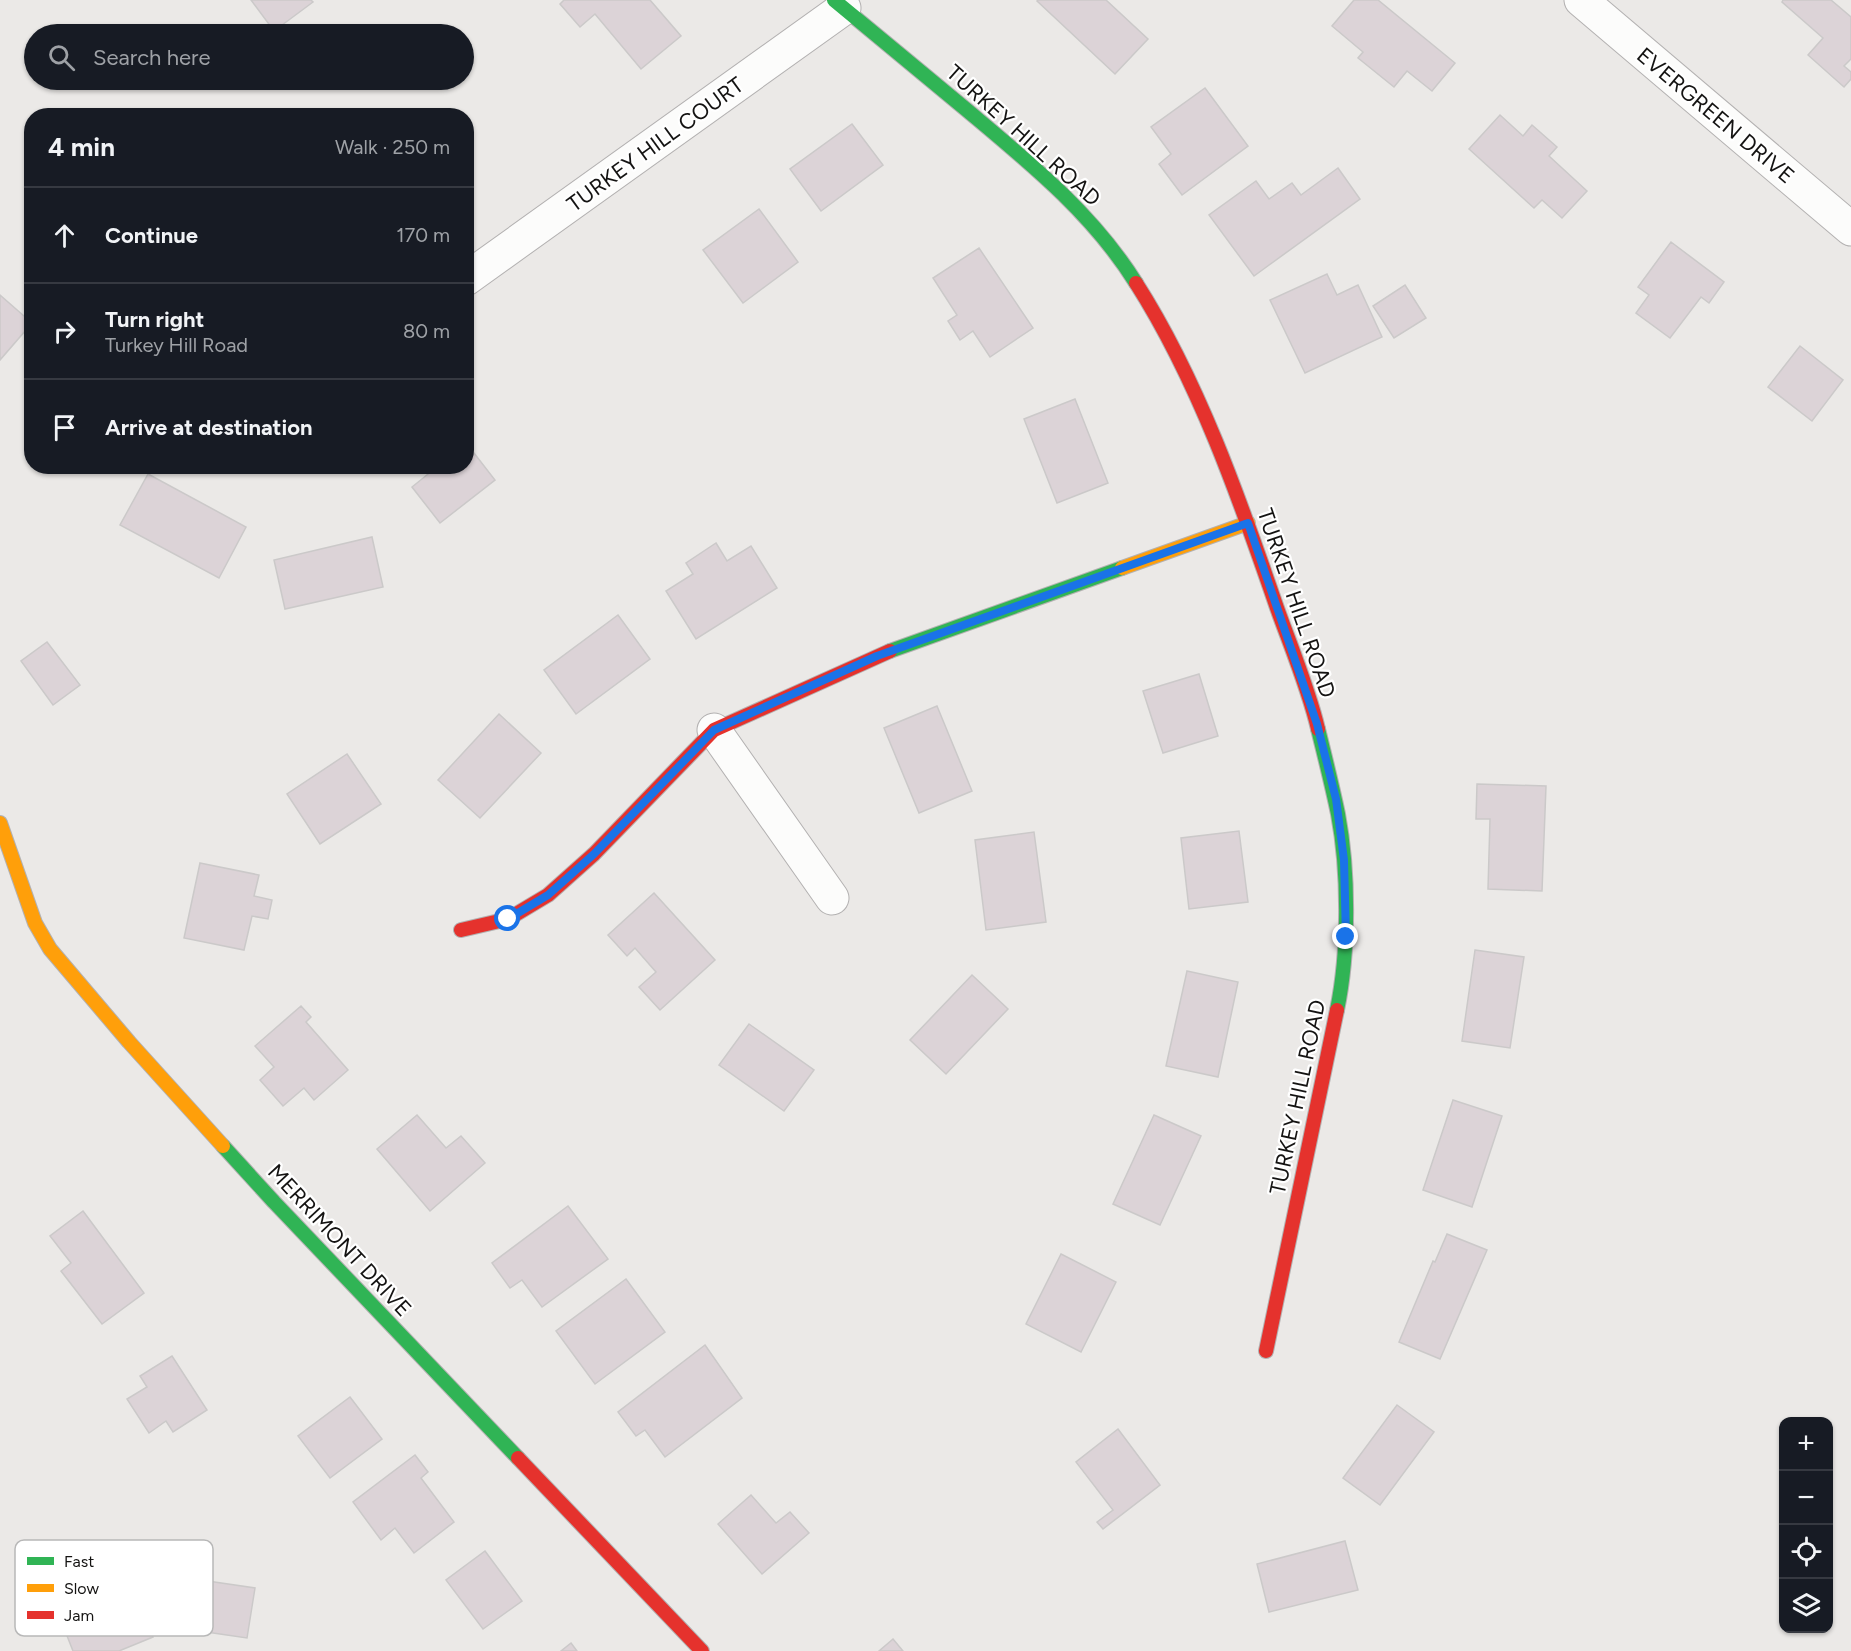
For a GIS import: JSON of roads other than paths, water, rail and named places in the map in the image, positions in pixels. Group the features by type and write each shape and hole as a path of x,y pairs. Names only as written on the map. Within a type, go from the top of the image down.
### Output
{"street":[{"name":"EVERGREEN DRIVE","path":"1581,0 1851,229"},
{"name":"TURKEY HILL COURT","path":"474,273 839,4"},
{"name":"TURKEY HILL ROAD","path":"839,4 1026,159 1082,212 1121,259 1154,311 1201,408 1248,523 1317,724 1336,799 1344,860 1346,937 1339,999 1266,1352"},
{"path":"460,930 508,919 548,895 594,854 714,730 877,656 1248,523"},
{"path":"714,730 832,898"},
{"name":"MERRIMONT DRIVE","path":"0,823 35,923 57,957 129,1042 274,1202 702,1651"}]}
